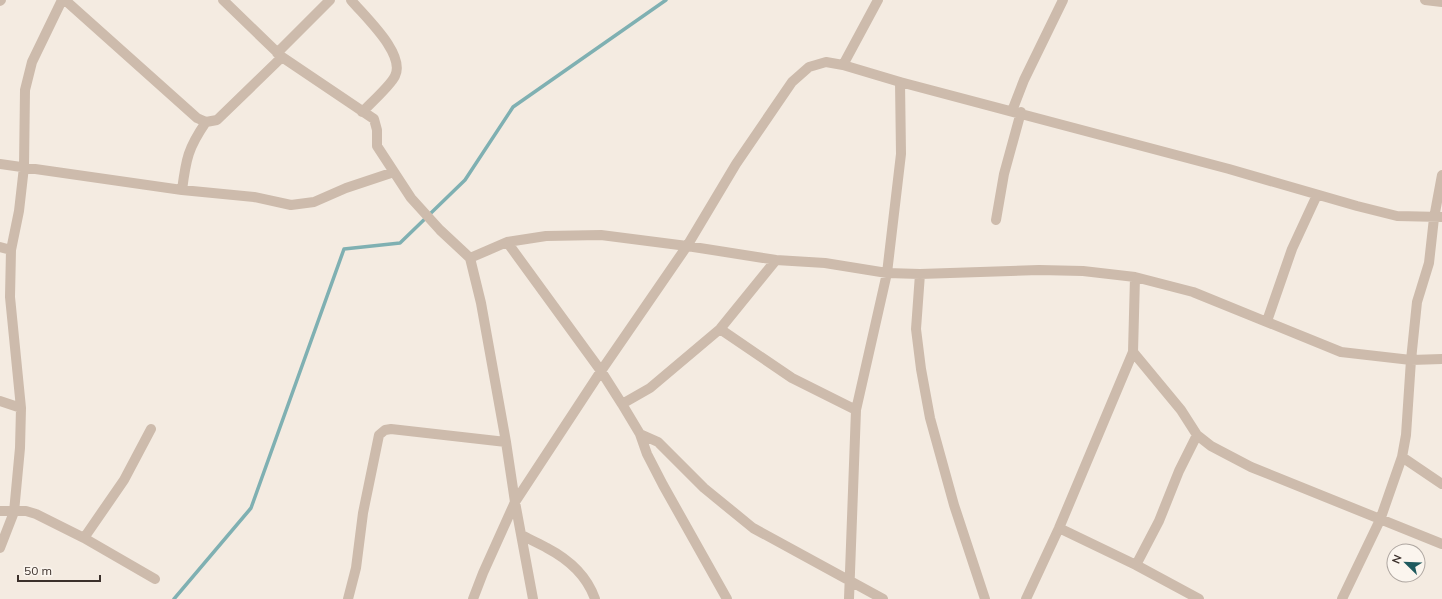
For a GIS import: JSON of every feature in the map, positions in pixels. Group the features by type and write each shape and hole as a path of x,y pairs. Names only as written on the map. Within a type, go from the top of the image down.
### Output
{"street":[{"path":"0,548 14,512 20,448 21,408 10,297 11,250 19,211 24,167 25,90 32,62 64,0 197,118 206,122 217,120 280,55 330,0"},
{"path":"223,0 280,55 374,119 377,130 377,146 411,198 440,230 470,258 506,442 515,502 533,599"},
{"path":"351,0 394,51 398,65 395,77 362,112"},
{"path":"843,65 878,0"},
{"path":"996,220 1016,112 1024,80 1063,0"},
{"path":"1425,0 1442,2"},
{"path":"473,599 482,572 515,502 601,371 687,246 736,164 792,82 808,67 826,62 843,65 900,82 1229,169 1397,216 1438,217"},
{"path":"849,599 856,410 887,273 901,154 900,82"},
{"path":"182,190 186,161 193,141 206,122"},
{"path":"0,164 182,190 254,197 291,205 314,202 346,188 394,172"},
{"path":"1342,599 1380,520 1402,457 1406,435 1417,302 1428,263 1438,217 1442,175"},
{"path":"1267,321 1292,249 1317,194"},
{"path":"470,258 507,242 546,236 601,235 687,246 776,260 825,263 887,273 920,274 1039,270 1083,271 1135,276 1193,292 1267,321 1327,348 1341,352 1411,360 1442,359"},
{"path":"507,242 601,371 622,404 640,434 647,454 663,485 727,599"},
{"path":"0,247 11,250"},
{"path":"622,404 650,388 720,329 776,260"},
{"path":"920,274 916,329 921,370 930,418 954,506 985,599"},
{"path":"1026,599 1060,528 1132,352 1135,276"},
{"path":"720,329 781,371 856,410"},
{"path":"1132,352 1181,410 1198,435 1211,446 1251,467 1442,544"},
{"path":"0,401 21,408"},
{"path":"84,538 124,480 151,429"},
{"path":"348,599 356,568 363,513 379,435 385,430 391,429 506,442"},
{"path":"640,434 658,442 704,488 754,528 883,599"},
{"path":"1136,565 1159,521 1179,471 1198,435"},
{"path":"1402,457 1442,484"},
{"path":"0,511 36,514 84,538 155,579"},
{"path":"1060,528 1136,565 1199,599"},
{"path":"522,535 535,544 549,549 576,569 588,584 595,599"}],"waterway":[{"path":"174,599 251,508 344,249 400,243 465,180 513,107 666,0"}]}
